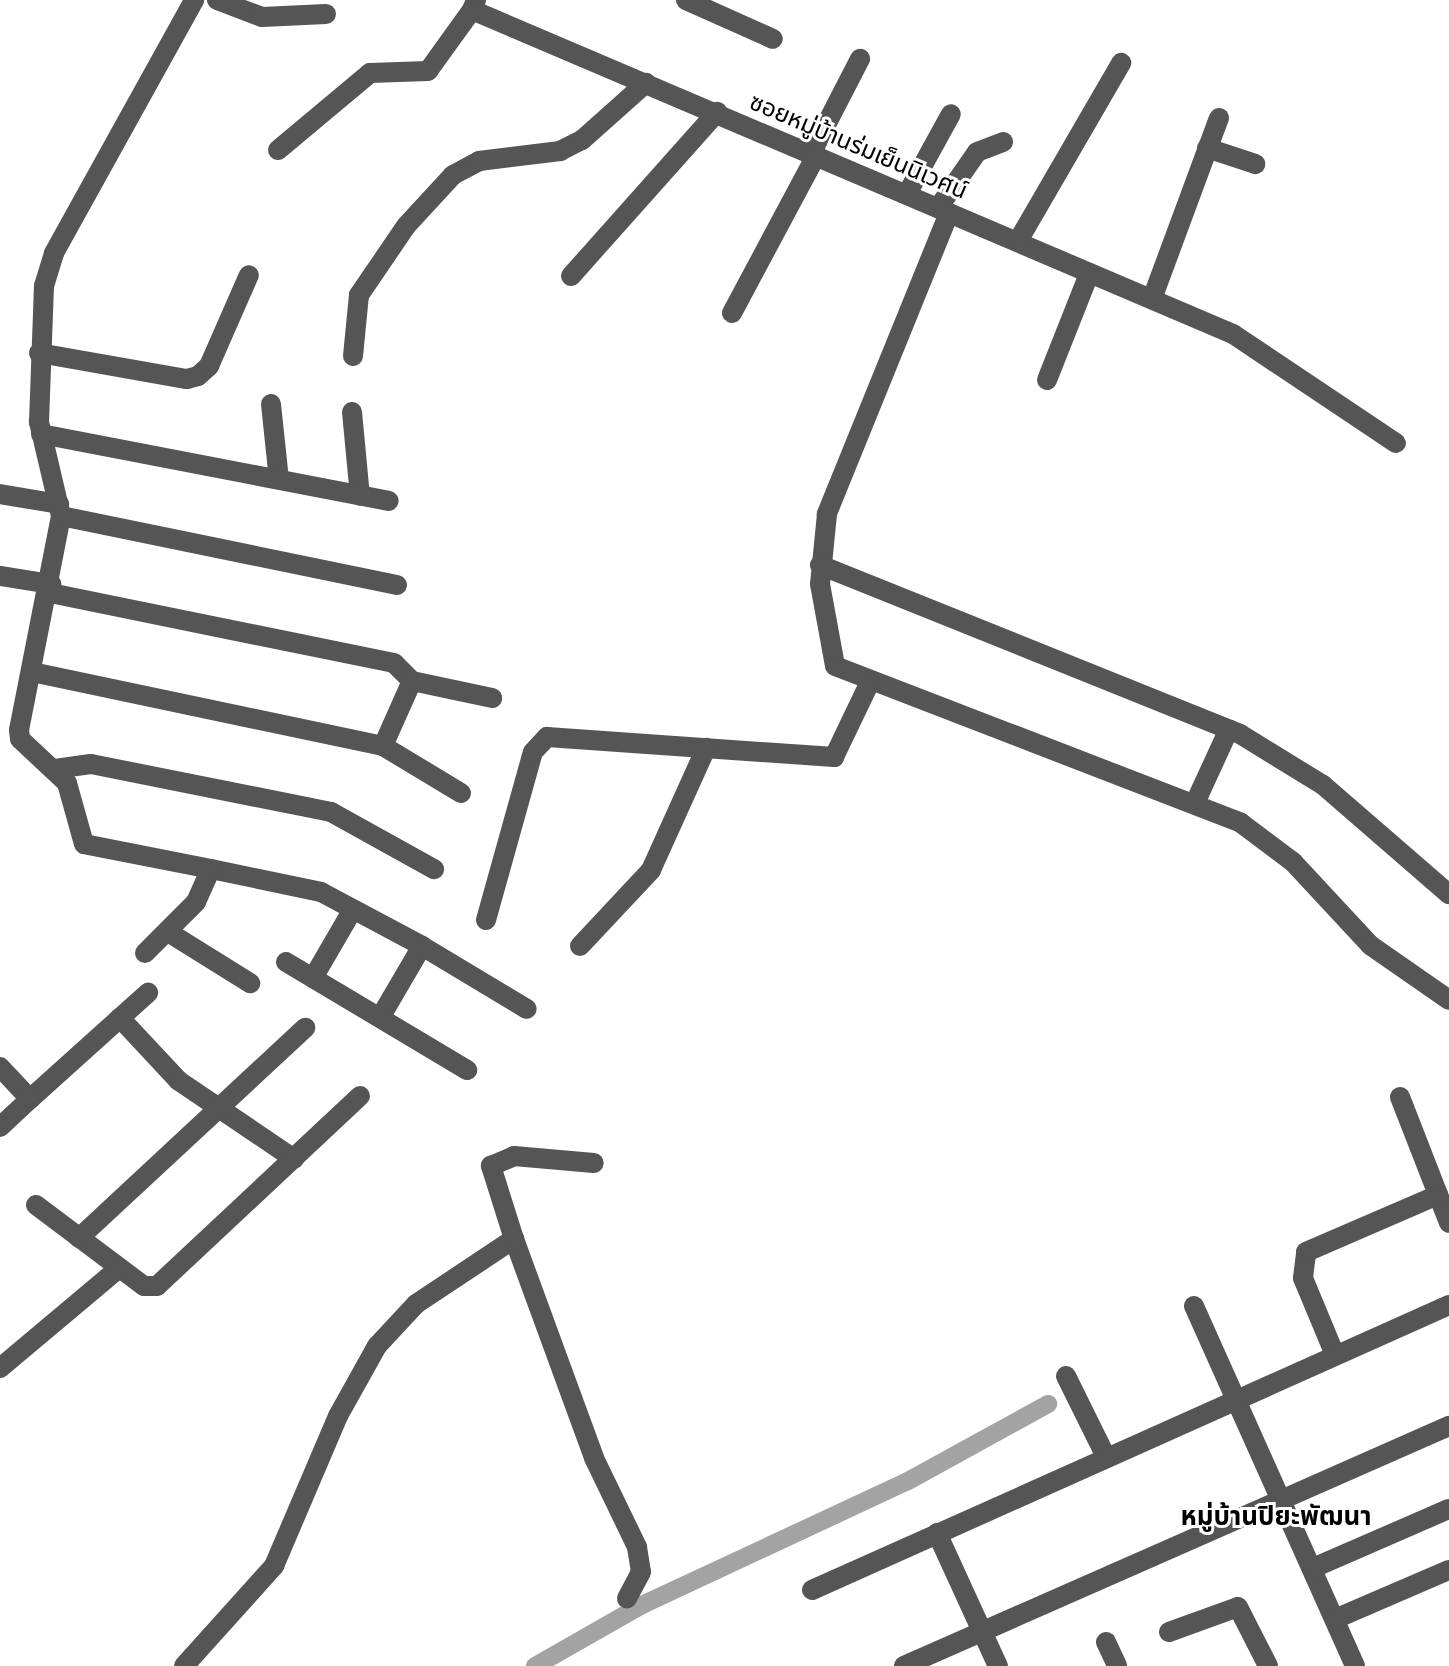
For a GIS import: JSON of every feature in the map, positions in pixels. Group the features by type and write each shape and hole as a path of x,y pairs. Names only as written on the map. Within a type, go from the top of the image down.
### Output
{"street":[{"path":"194,0 54,253 39,353 41,434 60,510 50,589 20,739 67,783 84,844 321,892 422,946 527,1009"},
{"path":"217,0 262,17 326,14"},
{"path":"686,0 773,39"},
{"path":"278,150 370,73 428,71 474,5"},
{"name":"ซอยหมู่บ้านร่มเย็นนิเวศน์","path":"474,5 646,83 1233,334 1396,443"},
{"path":"732,313 860,59"},
{"path":"1018,241 1121,63"},
{"path":"353,356 365,286 413,218 453,175 479,161 571,145 606,123 646,83"},
{"path":"571,276 717,112"},
{"path":"907,194 951,114"},
{"path":"1152,299 1219,118"},
{"path":"1003,142 977,152 944,211 835,489 827,514 820,565 832,661 870,682 1195,803 1267,839 1370,945 1449,1000"},
{"path":"1207,148 1255,164"},
{"path":"1047,380 1089,274"},
{"path":"39,353 187,379 198,376 209,366 249,275"},
{"path":"271,404 279,480"},
{"path":"352,412 360,496"},
{"path":"41,434 389,501"},
{"path":"0,494 397,585"},
{"path":"820,565 1229,729 1323,785 1449,894"},
{"path":"0,576 394,663 412,681 492,698"},
{"path":"32,672 383,746 461,793"},
{"path":"383,746 412,681"},
{"path":"486,920 539,743 559,737 834,757 870,682"},
{"path":"1195,803 1229,729"},
{"path":"580,946 651,870 706,748"},
{"path":"55,769 91,764 331,812 434,869"},
{"path":"145,953 196,902 211,869"},
{"path":"313,978 352,911"},
{"path":"168,932 250,983"},
{"path":"380,1018 422,946"},
{"path":"286,962 467,1070"},
{"path":"0,1127 148,993"},
{"path":"120,1018 157,1061 215,1108 294,1159"},
{"path":"79,1238 215,1108 305,1028"},
{"path":"0,1067 30,1099"},
{"path":"36,1205 144,1286 157,1286 360,1096"},
{"path":"1400,1097 1449,1223"},
{"path":"594,1163 514,1156 491,1166 514,1239 594,1458 637,1547 641,1572 627,1598"},
{"path":"1335,1355 1303,1278 1306,1252 1438,1195"},
{"path":"184,1666 274,1566 338,1416 377,1346 416,1304 514,1239"},
{"path":"0,1368 119,1268"},
{"path":"812,1590 1105,1455 1449,1305"},
{"path":"1194,1306 1238,1396 1313,1568 1350,1664"},
{"path":"1066,1376 1105,1455"},
{"path":"904,1666 1449,1426"},
{"path":"1313,1568 1449,1509"},
{"path":"937,1533 998,1666"},
{"path":"1335,1619 1449,1570"},
{"path":"1169,1632 1238,1607 1268,1666"},
{"path":"1106,1642 1117,1666"}],"waterway":[{"path":"535,1666 642,1605 908,1481 1048,1404"}],"district":[{"name":"หมู่บ้านปิยะพัฒนา","path":"1276,1516"}]}
